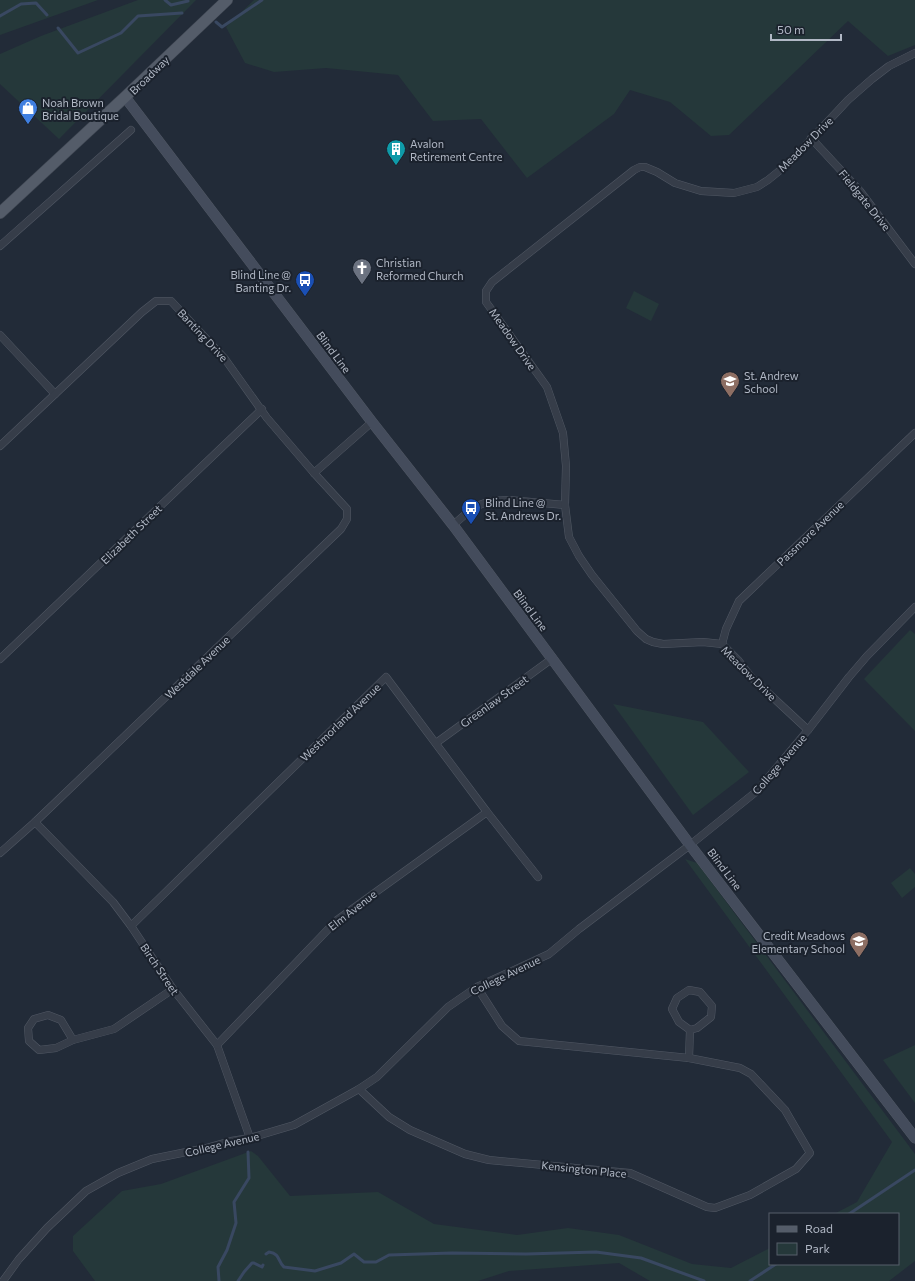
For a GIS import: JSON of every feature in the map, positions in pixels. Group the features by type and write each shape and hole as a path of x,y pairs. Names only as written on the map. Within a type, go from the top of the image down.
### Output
{"main road":[{"name":"Broadway","path":"0,213 227,0"}],"street":[{"name":"Meadow Drive","path":"808,730 751,677 738,660 722,644 703,642 663,644 653,642 642,635 592,575 579,556 569,537 565,505 566,466 563,432 547,387 486,302 486,291 492,282 634,170 640,167 645,167 656,172 675,183 701,191 734,193 757,187 789,163 848,100 872,79 889,66 915,53"},
{"name":"Blind Line","path":"125,97 372,422 453,525 690,845 915,1138"},
{"path":"0,246 131,130"},
{"name":"Fieldgate Drive","path":"811,138 860,191 915,264"},
{"name":"Banting Drive","path":"0,446 142,312 156,301 171,301 226,359 267,418 314,473"},
{"path":"0,335 55,394"},
{"name":"Elizabeth Street","path":"0,659 262,409"},
{"path":"314,473 372,422"},
{"name":"Passmore Avenue","path":"722,644 726,629 739,601 915,433"},
{"name":"Westdale Avenue","path":"0,853 35,822 342,529 347,519 347,509 314,473"},
{"path":"453,525 474,507 490,501 509,500 565,505"},
{"name":"College Avenue","path":"3,1281 19,1259 47,1228 86,1191 118,1173 152,1159 250,1138 294,1125 359,1089 377,1077 448,1008 477,987 549,954 757,791 858,667 915,607"},
{"name":"Greenlaw Street","path":"436,743 552,658"},
{"name":"Westmorland Avenue","path":"131,926 386,677 487,812 538,877"},
{"name":"Elm Avenue","path":"217,1045 337,920 487,812"},
{"name":"Birch Street","path":"35,822 113,902 131,926 172,989 217,1045 250,1138"},
{"name":"Kensington Place","path":"359,1089 389,1117 410,1130 465,1154 489,1160 630,1173 707,1207 715,1208 750,1195 796,1169 810,1153 785,1110 751,1074 740,1068 689,1058 519,1041 502,1026 477,987"},
{"path":"73,1040 61,1020 48,1015 34,1019 28,1028 29,1041 39,1050 56,1048 73,1040 114,1029 172,989"},
{"path":"689,990 700,992 712,1006 711,1017 697,1028 690,1030 679,1022 672,1009 676,998 689,990"},
{"path":"689,1058 690,1030"}],"green space":[{"path":"0,0 98,0 0,35"},
{"path":"138,0 196,0 59,139 0,84 0,54 41,36"},
{"path":"254,0 915,0 915,45 888,56 848,21 729,135 711,136 670,102 630,90 614,114 527,178 481,119 433,121 398,75 326,68 274,72 245,63 226,27"},
{"path":"634,291 659,304 651,321 626,308"},
{"path":"910,630 915,634 915,731 864,679"},
{"path":"613,704 703,722 749,772 693,815"},
{"path":"685,859 697,863 915,1154 915,1261 889,1281 650,1281 619,1263 509,1271 478,1281 95,1281 73,1251 73,1236 122,1191 161,1184 251,1151 258,1156 290,1196 378,1192 434,1224 517,1235 568,1228 619,1235 692,1264 731,1268 769,1249 769,1265 899,1265 899,1213 836,1213 857,1202 892,1142"},
{"path":"910,868 915,874 915,887 902,898 891,883"},
{"path":"915,1045 915,1103 883,1060"}],"waterway":[{"path":"165,0 171,5 188,1"},
{"path":"216,22 222,27 262,0"},
{"path":"0,16 21,4 36,3 47,15"},
{"path":"58,28 78,53 121,33 138,16 182,13"},
{"path":"219,1281 218,1267 227,1250 236,1223 234,1202 249,1178 248,1152"},
{"path":"850,1213 915,1170"},
{"path":"266,1254 269,1252 275,1254 284,1267 315,1271 341,1263 354,1254 364,1262 376,1262 389,1255 596,1252 641,1258 704,1281"},
{"path":"238,1281 252,1263 262,1267 263,1265"},
{"path":"750,1281 774,1265"}],"place":[{"name":"Noah Brown Bridal Boutique","path":"28,125"},
{"name":"Avalon Retirement Centre","path":"396,166"},
{"name":"Christian Reformed Church","path":"362,285"},
{"name":"Blind Line @ Banting Dr.","path":"305,297"},
{"name":"St. Andrew School","path":"730,398"},
{"name":"Blind Line @ St. Andrews Dr.","path":"471,525"},
{"name":"Credit Meadows Elementary School","path":"859,958"}]}
